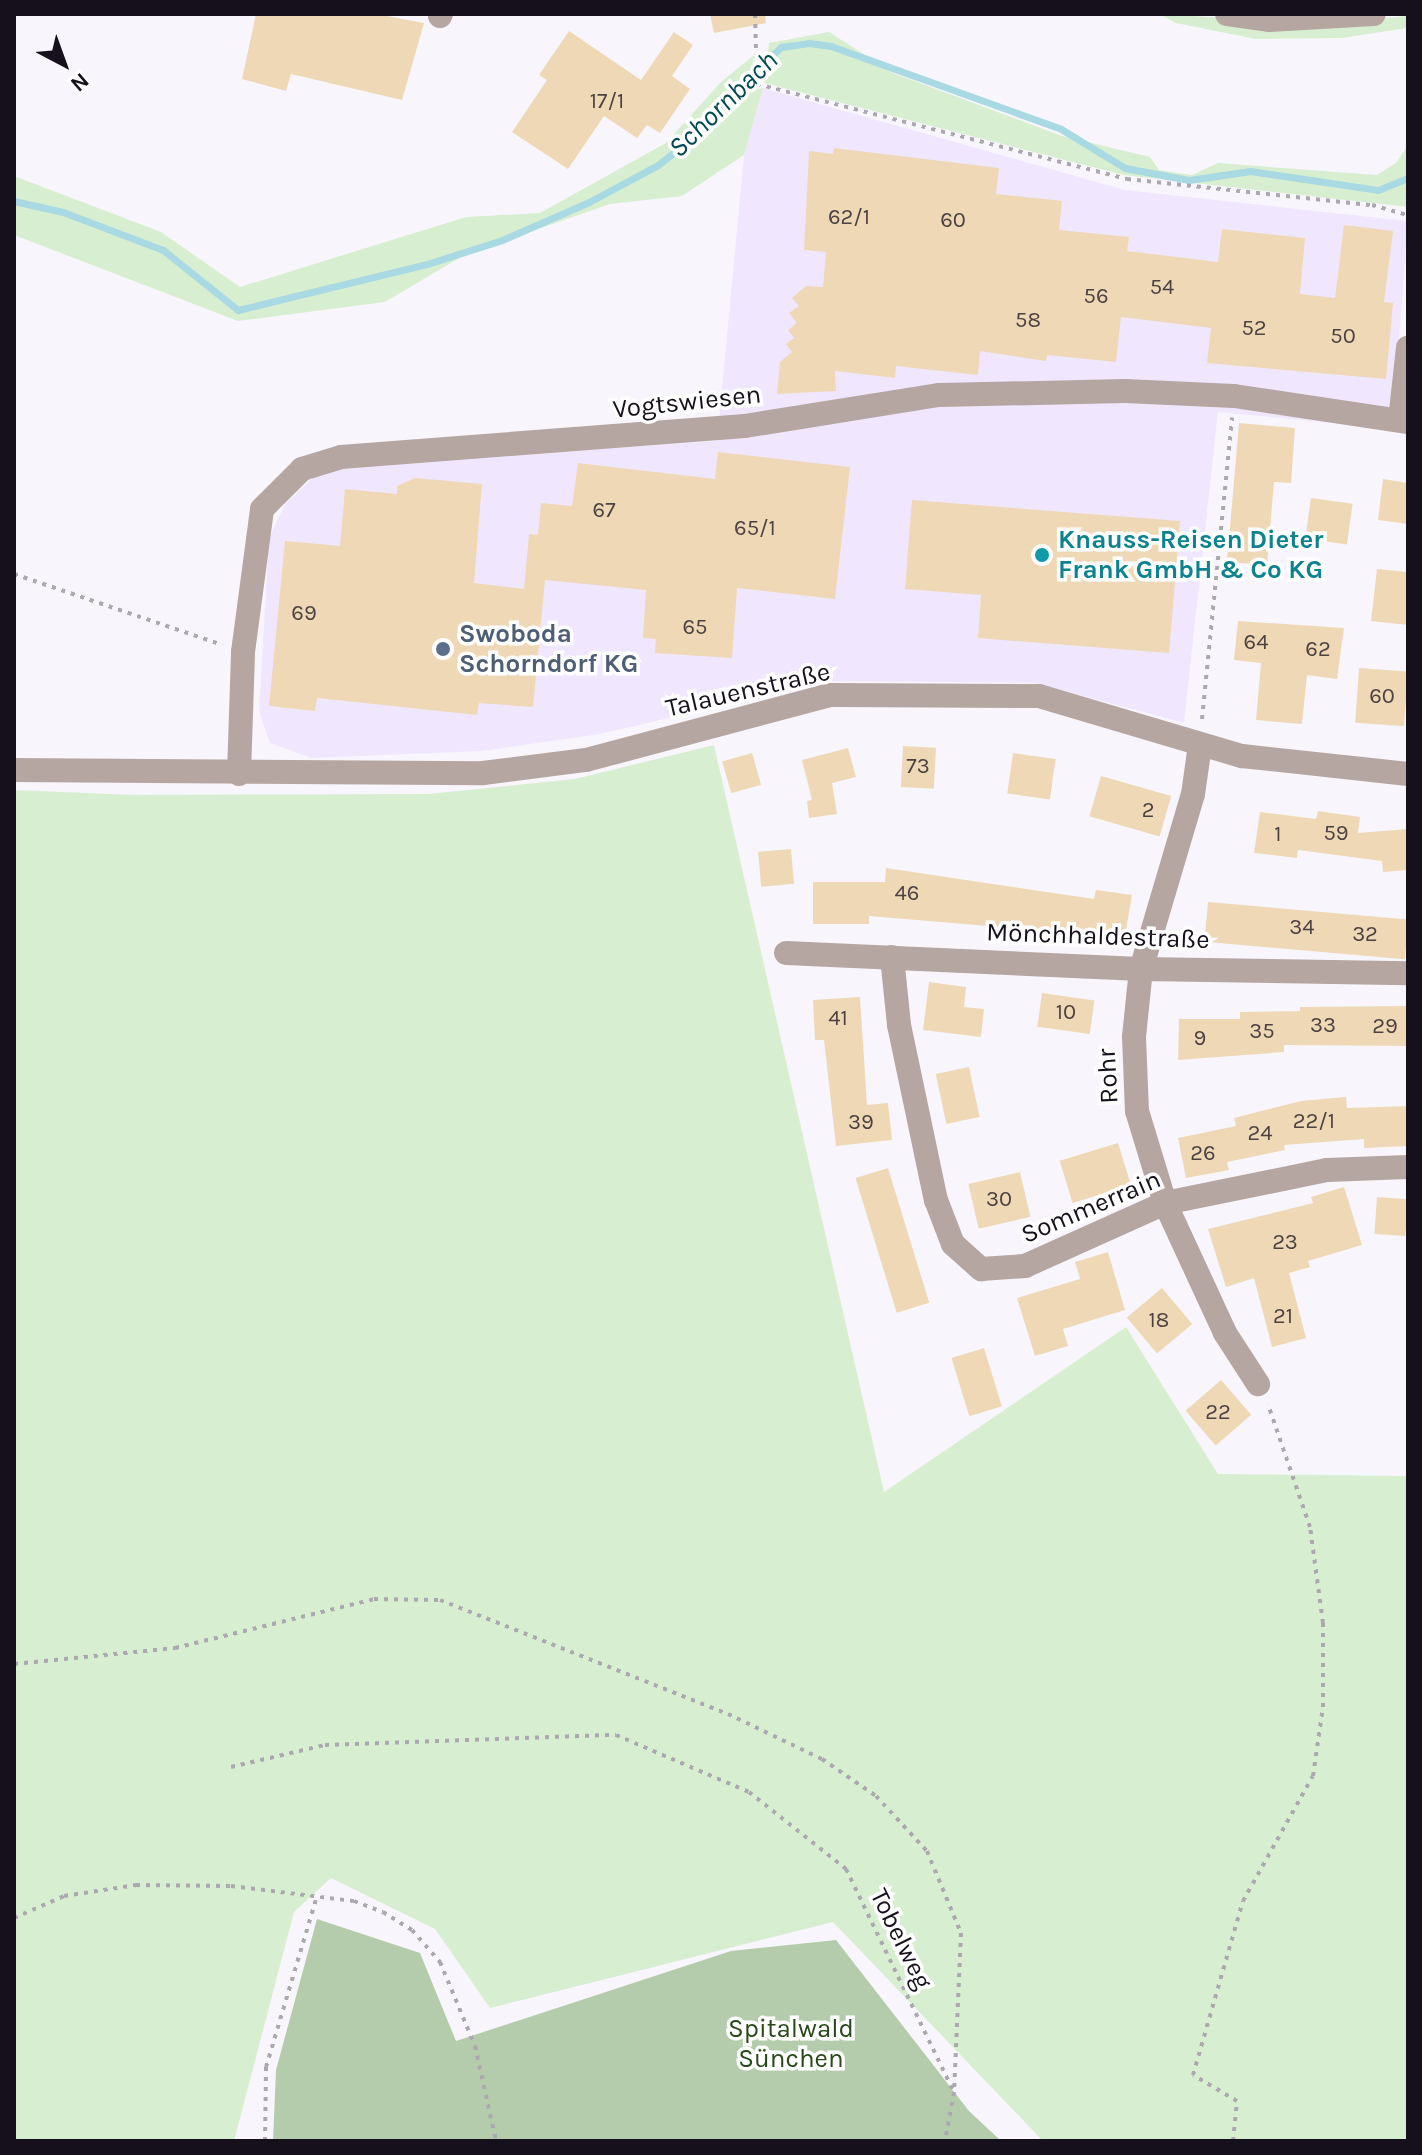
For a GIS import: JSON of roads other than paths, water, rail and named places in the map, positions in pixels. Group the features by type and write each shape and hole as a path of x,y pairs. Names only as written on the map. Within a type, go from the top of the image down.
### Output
{"street":[{"path":"1227,14 1269,20 1374,14"},
{"name":"Vogtswiesen","path":"239,774 243,652 262,509 302,469 341,457 745,426 939,395 1125,391 1234,396 1404,421 1408,347"},
{"name":"Talauenstraße","path":"14,770 239,774 483,773 586,760 831,695 1039,696 1200,745 1291,764 1408,774"},
{"name":"Rohr","path":"1200,745 1193,794 1141,969 1134,1037 1137,1111 1165,1203 1225,1333 1258,1384"},
{"name":"Mönchhaldestraße","path":"786,953 1141,969 1408,973"},
{"name":"Sommerrain","path":"892,957 913,1102 936,1200 953,1244 981,1269 1025,1266 1165,1203 1327,1170 1408,1167"}],"waterway":[{"name":"Schornbach","path":"14,201 63,212 163,250 238,310 427,264 502,240 589,202 658,165 697,134 727,97 781,47 809,43 831,46 1061,129 1125,168 1189,180 1250,171 1378,190 1408,178"}],"place":[{"name":"Knauss-Reisen Dieter Frank GmbH & Co KG","path":"1042,555"},
{"name":"Swoboda Schorndorf KG","path":"443,649"}],"park label":[{"name":"Spitalwald Sünchen","path":"791,2044"}]}
